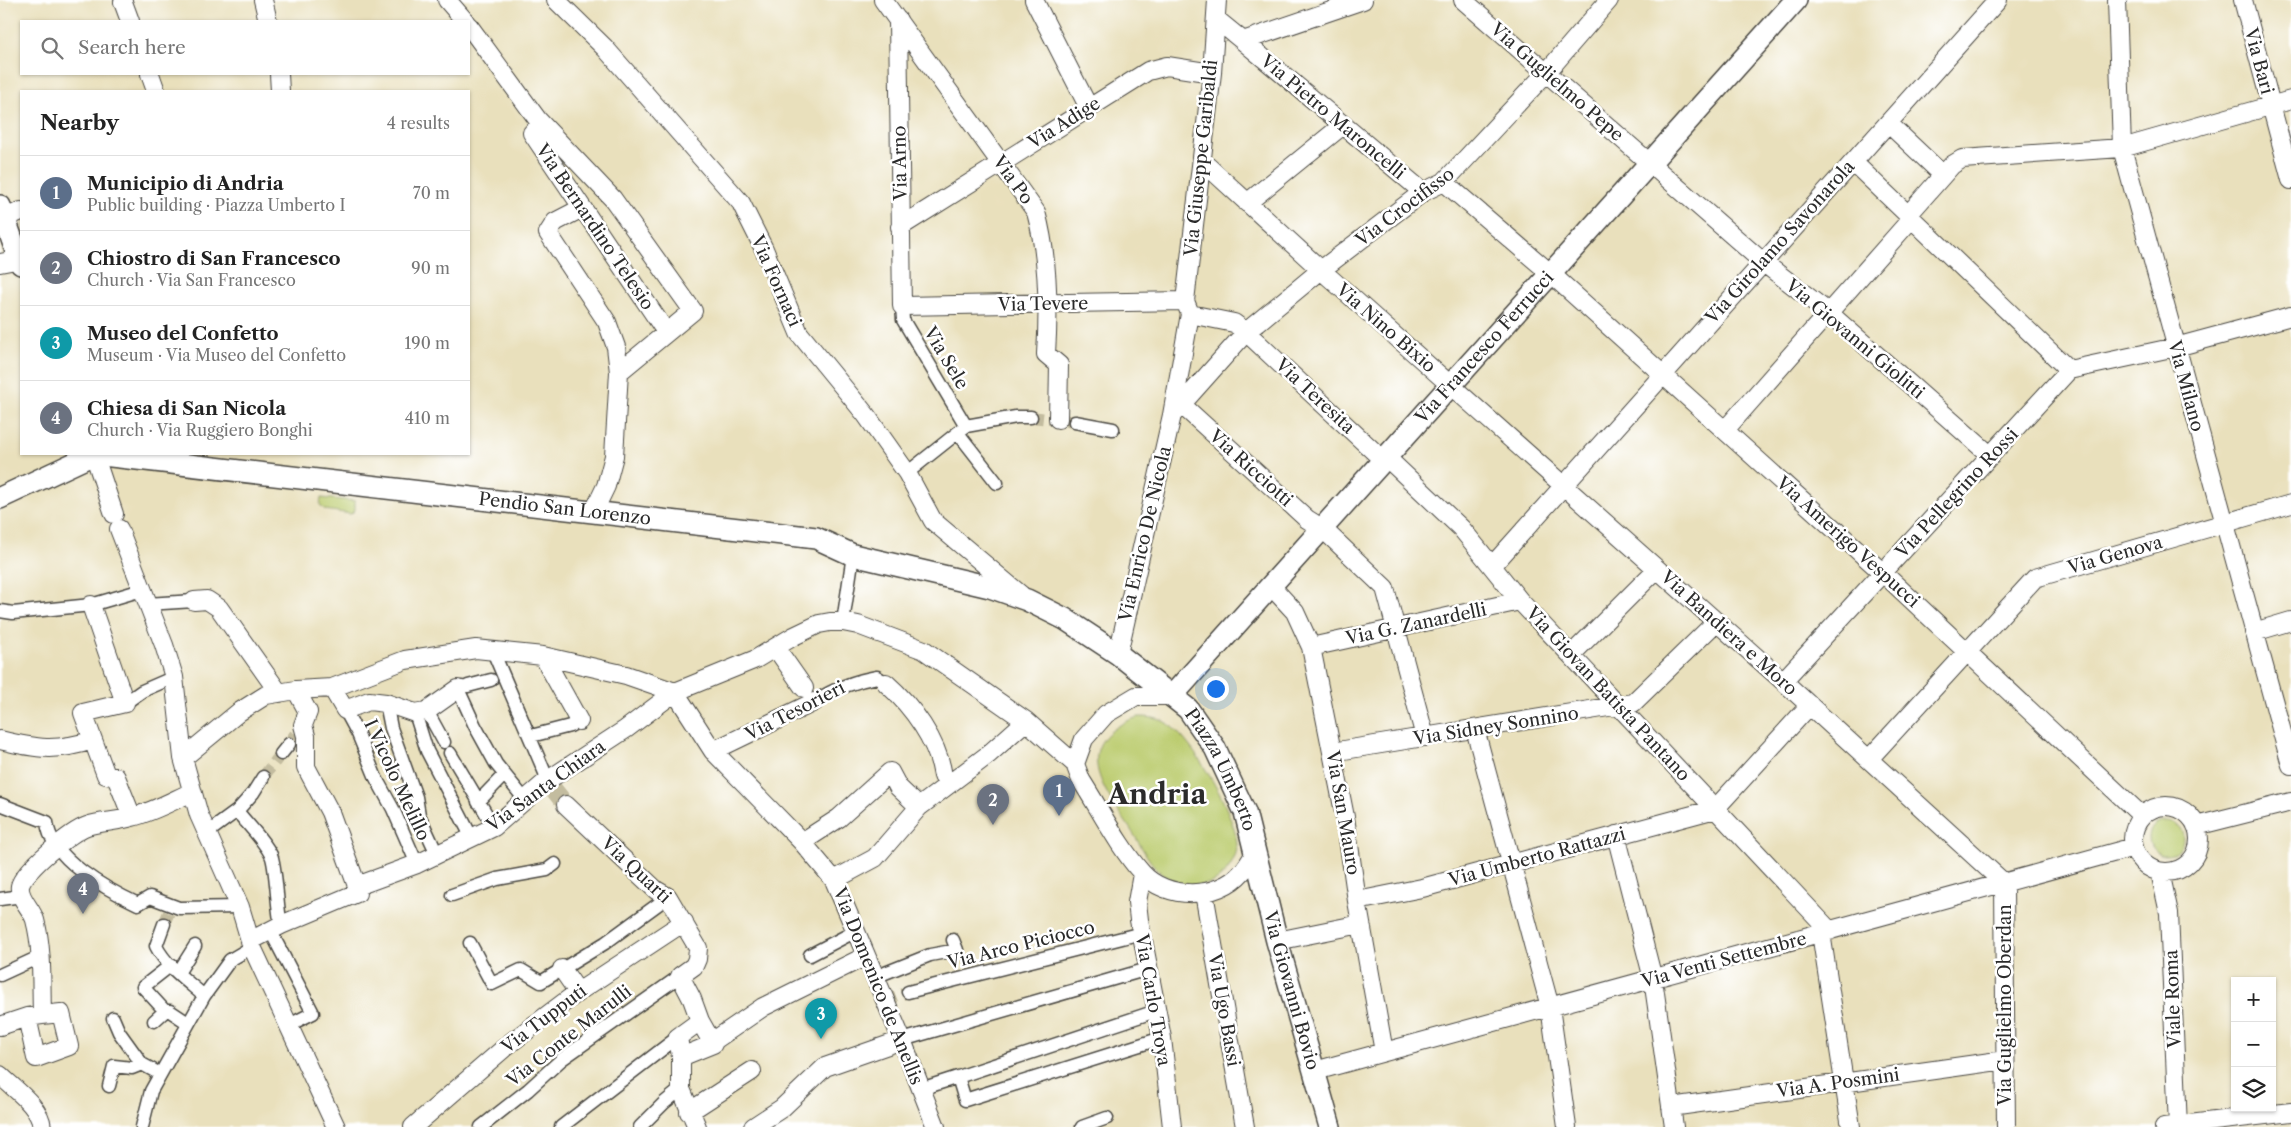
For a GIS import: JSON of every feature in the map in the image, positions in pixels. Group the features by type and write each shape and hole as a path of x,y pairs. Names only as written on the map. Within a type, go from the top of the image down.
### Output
{"street":[{"path":"263,0 268,20"},
{"path":"447,0 464,20"},
{"name":"Via Fornaci","path":"556,0 605,48 741,204 764,249 799,333 866,415 907,473 933,521 1028,600"},
{"name":"Via Po","path":"883,0 1036,212 1048,303 1046,354 1059,365 1067,420"},
{"path":"1034,0 1089,108"},
{"name":"Via Giuseppe Garibaldi","path":"1177,410 1212,72 1217,0"},
{"path":"1243,41 1363,0"},
{"name":"Via Guglielmo Pepe","path":"1463,0 1650,164"},
{"name":"Via Crocifisso","path":"1177,410 1246,332 1321,270 1423,192 1444,182 1546,73 1610,0"},
{"name":"Via Francesco Ferrucci","path":"1172,696 1796,0"},
{"name":"Via Girolamo Savonarola","path":"1492,566 1662,373 1764,263 1998,0"},
{"name":"Via Milano","path":"2117,0 2122,148 2291,766"},
{"name":"Via Bari","path":"2242,0 2291,180"},
{"path":"123,2 130,20"},
{"name":"Via Pietro Maroncelli","path":"1216,19 1423,192"},
{"name":"Via Arno","path":"898,20 902,306"},
{"path":"470,27 542,124 613,199 693,311 620,372"},
{"name":"Via Adige","path":"900,227 1148,71 1167,66 1212,72"},
{"path":"150,75 156,90"},
{"path":"279,75 280,90"},
{"path":"1725,430 1829,313 1943,175 1956,162 1968,158 2122,148 2291,100"},
{"path":"1888,123 1943,175"},
{"name":"Via Bernardino Telesio","path":"542,124 532,133 666,332"},
{"path":"1247,204 1343,125"},
{"name":"Via Nino Bixio","path":"1202,161 1247,204 1451,385"},
{"path":"1853,162 2069,370 2176,347 2291,316"},
{"name":"Via Giovanni Giolitti","path":"1650,164 1764,263 1829,313 1990,456"},
{"name":"Via Amerigo Vespucci","path":"1444,182 1550,273 1883,573 2142,816"},
{"path":"582,208 554,222 548,233 606,322 616,347 620,372 614,456 606,486 592,513"},
{"path":"9,212 15,261"},
{"name":"Via Tevere","path":"902,306 1048,303 1188,308 1234,323 1246,332"},
{"name":"Via Sele","path":"902,306 903,320 962,430 997,483"},
{"name":"Via Teresita","path":"1246,332 1385,459"},
{"name":"Via Pellegrino Rossi","path":"1783,681 2069,370"},
{"name":"Via Bandiera e Moro","path":"1451,385 1783,681 2004,884"},
{"name":"Via Ricciotti","path":"1177,410 1307,520 1323,529 1386,588 1424,737"},
{"name":"Via Enrico De Nicola","path":"1118,654 1177,410"},
{"path":"907,473 962,430 1016,417 1031,418"},
{"path":"1067,420 1113,429"},
{"path":"0,498 92,455"},
{"path":"94,455 116,522 164,645 174,677 183,758 192,792 207,833 240,907 251,944 287,1026 336,1127"},
{"name":"Pendio San Lorenzo","path":"102,455 816,538 853,555 990,587 1028,600 1065,619 1118,654"},
{"name":"Via Giovan Batista Pantano","path":"1385,459 1461,528 1520,601 1716,809 1825,932"},
{"name":"Via Genova","path":"1869,759 2035,578 2291,504"},
{"path":"853,555 843,622 858,625 924,650 1026,721 1075,764 1081,780 1142,874 1162,887 1181,894 1204,893 1222,886 1241,874 1255,853"},
{"path":"1571,655 1657,569"},
{"name":"Via San Mauro","path":"1271,586 1295,612 1311,647 1345,817 1357,901 1384,1052"},
{"path":"0,610 13,613 91,605 144,597 194,601 207,600 219,608 279,693"},
{"name":"Via G. Zanardelli","path":"1311,647 1520,601"},
{"path":"91,605 125,703"},
{"path":"2254,632 2291,621"},
{"name":"Via Santa Chiara","path":"251,944 276,927 357,893 357,886 416,864 494,827 549,783 675,692 756,659 794,636 819,624 843,622"},
{"name":"Via Sidney Sonnino","path":"1332,752 1633,703 1716,622"},
{"path":"776,648 809,695"},
{"path":"183,758 239,712 266,695 296,690 332,688 405,660 476,649 492,649 543,656 626,675 675,692"},
{"path":"492,649 498,678 530,736 549,783"},
{"name":"Piazza Umberto","path":"1118,654 1188,709 1215,748 1244,812 1255,853"},
{"path":"530,736 570,726 579,721 543,656"},
{"path":"132,817 116,777 106,774 83,713 125,703 142,691 174,677"},
{"name":"Via Tesorieri","path":"713,752 809,695 877,677 886,683 918,717 941,761 943,776"},
{"path":"421,712 463,687 498,678"},
{"path":"463,687 475,726 504,774 526,801"},
{"path":"332,688 345,710 369,702 386,703 421,712 447,748 464,780 494,827"},
{"path":"296,690 308,712 300,728 306,736 306,767 330,812 357,886"},
{"name":"Via Domenico de Anellis","path":"675,692 713,752 802,842 834,880 902,1040 936,1127"},
{"path":"1075,764 1084,740 1106,714 1136,696 1172,696"},
{"path":"386,703 391,728 416,797 419,815 437,854"},
{"path":"1716,809 1810,706"},
{"name":"I Vicolo Melillo","path":"345,710 358,734 376,778 393,808 416,864"},
{"path":"421,712 427,751 472,838"},
{"path":"834,880 875,858 919,807 989,754 1026,721"},
{"path":"1475,729 1550,1007 1567,1127"},
{"path":"0,740 34,748 72,746 93,740"},
{"path":"802,842 839,818 890,772 898,787 919,807"},
{"path":"478,802 504,774"},
{"path":"207,833 237,811 253,793 263,777"},
{"path":"446,789 464,780"},
{"path":"0,1026 35,1016 39,957 38,936 34,918 22,896 20,887 23,878 56,845 87,826 132,817 192,792"},
{"path":"2196,826 2291,802"},
{"path":"0,804 47,822 48,830 64,856 106,889 138,904 150,897 171,908 240,907"},
{"name":"Via Quarti","path":"566,805 656,890 668,897 698,948 694,966 680,976"},
{"path":"2158,807 2176,808 2185,812 2196,826 2199,836 2195,856 2181,869 2160,872 2153,870 2141,861 2134,847 2133,836 2136,825 2142,816 2158,807"},
{"name":"Via Umberto Rattazzi","path":"1357,901 1422,888 1716,809"},
{"path":"237,811 272,856 277,907 276,927 313,1012 287,1026"},
{"path":"1616,835 1653,979 1674,1127"},
{"name":"Via Venti Settembre","path":"1315,1071 2134,847"},
{"name":"Via Giovanni Bovio","path":"1255,853 1330,1127"},
{"path":"452,895 497,879 547,870 556,864"},
{"name":"Viale Roma","path":"2160,872 2169,914 2173,1126"},
{"name":"Via Carlo Troya","path":"1142,874 1137,902 1162,1038 1172,1127"},
{"name":"Via Guglielmo Oberdan","path":"2004,884 2006,1127"},
{"name":"Via Ugo Bassi","path":"1204,893 1245,1127"},
{"path":"0,899 22,896"},
{"path":"470,943 492,984 521,970 540,982 605,943 668,897"},
{"name":"Via Tupputi","path":"413,1127 509,1044 578,992 684,922"},
{"path":"164,924 156,946 174,969 204,996"},
{"path":"1278,941 1361,924"},
{"path":"810,955 856,931"},
{"path":"1825,932 1851,1127"},
{"name":"Via Arco Piciocco","path":"908,992 1142,933"},
{"path":"875,977 930,955 956,950 953,940"},
{"path":"142,1127 151,1091 204,996 230,960 251,944"},
{"path":"188,1023 170,1011 165,1011 143,987 174,969 194,946"},
{"path":"681,1057 705,1049 713,1044 712,1042 763,1007 866,956"},
{"path":"0,976 39,957"},
{"path":"562,969 578,992"},
{"path":"753,1127 796,1096 824,1067 902,1040 1148,969"},
{"path":"680,976 692,999 700,1021 712,1042"},
{"name":"Via Conte Marulli","path":"481,1127 528,1090 562,1059 680,976"},
{"path":"154,1021 165,1011"},
{"path":"921,1090 1156,1011"},
{"path":"114,1018 119,1032 142,1064 160,1074"},
{"path":"561,1127 700,1021"},
{"path":"678,1037 681,1057 681,1090 693,1119 752,1072"},
{"path":"958,1077 965,1100 1162,1038"},
{"name":"Via A. Posmini","path":"1671,1107 2005,1060"},
{"path":"109,1086 114,1066 132,1068 142,1064"},
{"path":"3,1082 30,1104 42,1127"},
{"path":"640,1127 664,1103 681,1090"},
{"path":"2173,1126 2291,1112"},
{"path":"1082,1127 1107,1118"}],"green space":[{"path":"321,498 355,501 355,510 351,514 325,510 320,505"},
{"path":"1139,717 1162,720 1178,733 1201,762 1221,797 1235,831 1237,849 1230,865 1223,875 1215,881 1191,886 1173,881 1161,874 1147,856 1102,783 1097,757 1100,744 1116,728 1127,721"},
{"path":"2166,821 2173,822 2178,826 2182,831 2182,845 2178,850 2173,854 2166,855 2159,854 2154,850 2150,845 2149,838 2150,831 2154,826 2159,822"}],"tunnel":[{"path":"1031,417 1075,422"},
{"path":"289,744 297,731"},
{"path":"263,777 281,754"},
{"path":"551,786 566,805"},
{"path":"164,924 170,910"},
{"path":"885,1001 908,992"}],"place":[{"name":"Municipio di Andria","path":"1059,816"},
{"name":"Chiostro di San Francesco","path":"993,825"},
{"name":"Chiesa di San Nicola","path":"83,914"},
{"name":"Museo del Confetto","path":"821,1039"}],"district":[{"name":"Andria","path":"1157,794"}]}
